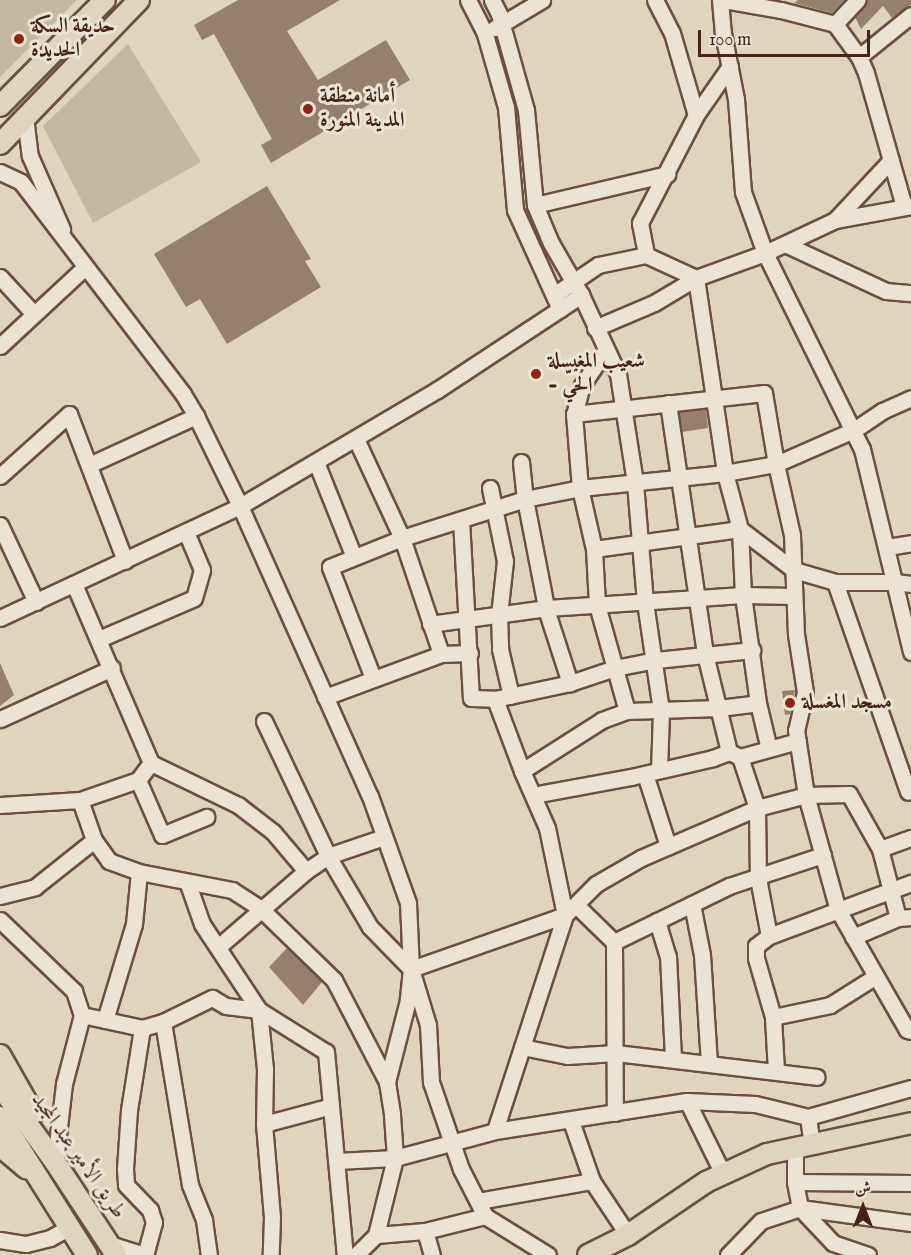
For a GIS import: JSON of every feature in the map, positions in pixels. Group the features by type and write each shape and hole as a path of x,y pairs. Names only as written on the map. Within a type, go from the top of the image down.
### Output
{"main road":[{"path":"0,106 105,0"},
{"path":"0,144 139,0"},
{"path":"0,1055 28,1104 55,1162"},
{"name":"طريق الأمير عبد المجيد","path":"0,1086 55,1162 113,1249"},
{"name":"طريق الأمير عبد المجيد","path":"0,1117 87,1255"},
{"path":"588,1255 628,1234 706,1182 767,1154 911,1123"},
{"path":"0,1146 42,1181"}],"street":[{"path":"468,0 484,34 506,107 515,210 556,302"},
{"path":"492,0 502,25 526,110 535,205 551,243 581,295 605,351 618,374 635,483 645,602 656,660 661,711 652,772 668,846"},
{"path":"484,34 542,0"},
{"path":"655,0 672,33 696,115"},
{"path":"595,328 654,303 696,278 765,254 836,220 907,206 866,73 859,57 835,24 786,5 722,0 736,99 743,192 765,254 862,449 911,652"},
{"path":"835,24 857,0"},
{"path":"859,57 911,15"},
{"path":"646,255 640,223 696,115 730,66"},
{"path":"25,117 30,156 80,262"},
{"path":"836,220 891,160"},
{"path":"0,172 21,182 183,394 196,416 240,506 370,796 408,903 411,969 408,1000 387,1083 395,1158 376,1235 356,1255"},
{"path":"535,205 667,174"},
{"path":"785,244 886,291 911,293"},
{"path":"0,618 240,506 356,440 556,302 573,281 598,265 646,255 696,278"},
{"path":"0,346 34,314 80,262"},
{"path":"0,277 34,314"},
{"path":"696,278 725,473 740,530 743,595 758,703 769,749"},
{"path":"556,302 581,295"},
{"path":"605,351 582,385 574,414 580,488 594,549 597,605 627,711"},
{"path":"574,414 764,393 776,464 792,535 793,596 805,692 796,730 806,795 838,909 907,1030 911,1031"},
{"path":"373,678 330,567 402,538 525,499 580,488 725,473 776,464 854,430 882,411 911,398"},
{"path":"668,403 705,654 718,708 757,808 758,878 769,936"},
{"path":"0,476 69,414 125,561"},
{"path":"89,465 196,416"},
{"path":"356,440 402,538 441,654"},
{"path":"316,462 354,557"},
{"path":"521,462 525,499 547,608 570,683"},
{"path":"490,488 505,561 499,615 500,650 511,696"},
{"path":"461,520 471,698 495,699 511,696 570,683 615,668 656,660 752,650"},
{"path":"0,525 36,603"},
{"path":"594,549 740,530 794,570 835,582 911,584"},
{"path":"99,639 194,598 202,570 186,532"},
{"path":"887,546 911,543"},
{"path":"835,582 908,792"},
{"path":"74,584 112,668 150,763 238,805 273,832 306,871"},
{"path":"430,624 547,608 743,595 793,596"},
{"path":"325,697 441,654 470,652"},
{"path":"0,719 112,668"},
{"path":"495,699 522,771 547,828 571,911 614,942"},
{"path":"522,771 602,720 627,711 718,708 758,703"},
{"path":"264,721 328,856 370,927 411,969 428,1025 430,1082 461,1169 485,1216 548,1255"},
{"path":"533,795 713,758 769,749 798,741"},
{"path":"0,805 80,800 138,780 150,763"},
{"path":"138,780 162,835 206,818"},
{"path":"495,1131 522,1047 571,911 596,884 668,846 757,808 806,795 849,794 880,849 904,918 853,937"},
{"path":"80,800 94,840 110,861 139,872 188,884 232,890 261,909 334,980 387,1083"},
{"path":"218,946 306,871 328,856 384,837"},
{"path":"880,849 911,838"},
{"path":"0,896 35,887 94,840"},
{"path":"614,942 729,886 823,855"},
{"path":"105,1020 134,924 139,872"},
{"path":"776,1071 773,1017 756,958 756,946 769,936 892,888 911,883"},
{"path":"188,884 202,924 259,1010 265,1070 264,1124 272,1217 271,1255"},
{"path":"692,904 702,955 709,1062"},
{"path":"411,969 571,911"},
{"path":"0,920 74,991 82,1015 64,1084 55,1162"},
{"path":"657,921 668,956 673,1059"},
{"path":"614,942 615,1113"},
{"path":"773,1017 830,1005 876,976"},
{"path":"82,1015 142,1028 163,1022 212,998 226,1006 259,1010 326,1052 345,1255"},
{"path":"163,1022 190,1185 204,1220 209,1255"},
{"path":"113,1249 145,1255 154,1222 150,1210 126,1185 125,1169 129,1110 142,1028"},
{"path":"522,1047 567,1056 616,1053 709,1062 817,1077"},
{"path":"336,1161 395,1158 495,1131 572,1121 687,1101 755,1104 808,1117 911,1088"},
{"path":"687,1101 723,1174"},
{"path":"264,1124 331,1106"},
{"path":"808,1117 795,1182 800,1208 832,1249 868,1255"},
{"path":"572,1121 592,1181 628,1234"},
{"path":"478,1201 592,1181"},
{"path":"795,1182 911,1183"},
{"path":"728,1255 760,1221 800,1208 911,1223"},
{"path":"376,1235 425,1232 485,1216"},
{"path":"0,1240 26,1244 50,1238 70,1227"},
{"path":"425,1232 432,1255"},
{"path":"46,1255 50,1238"}],"shaded area":[{"name":"حديقة السكة الحديدة","path":"0,0 77,0 0,77"},
{"path":"128,44 201,162 93,223 43,126"}],"building":[{"name":"أمانة منطقة المدينة المنورة","path":"238,0 340,0 287,31 318,80 386,40 410,80 271,163 261,145 272,139 214,34 202,40 194,25"},
{"path":"798,0 844,0 832,13 794,3"},
{"path":"867,0 911,0 911,5 892,18 883,6 861,29 855,17"},
{"path":"267,186 311,259 305,261 321,287 227,344 200,299 186,307 154,254"},
{"path":"706,409 708,428 682,432 679,412"},
{"path":"0,663 14,695 0,706"},
{"name":"مسجد المغسلة","path":"795,690 790,714 785,715 782,691"},
{"path":"287,948 322,982 303,1005 269,967"}],"place":[{"name":"حديقة السكة الحديدة","path":"19,39"},
{"name":"أمانة منطقة المدينة المنورة","path":"308,109"},
{"name":"شعيب المغيسلة - الحيّ","path":"536,374"},
{"name":"مسجد المغسلة","path":"790,703"}]}
